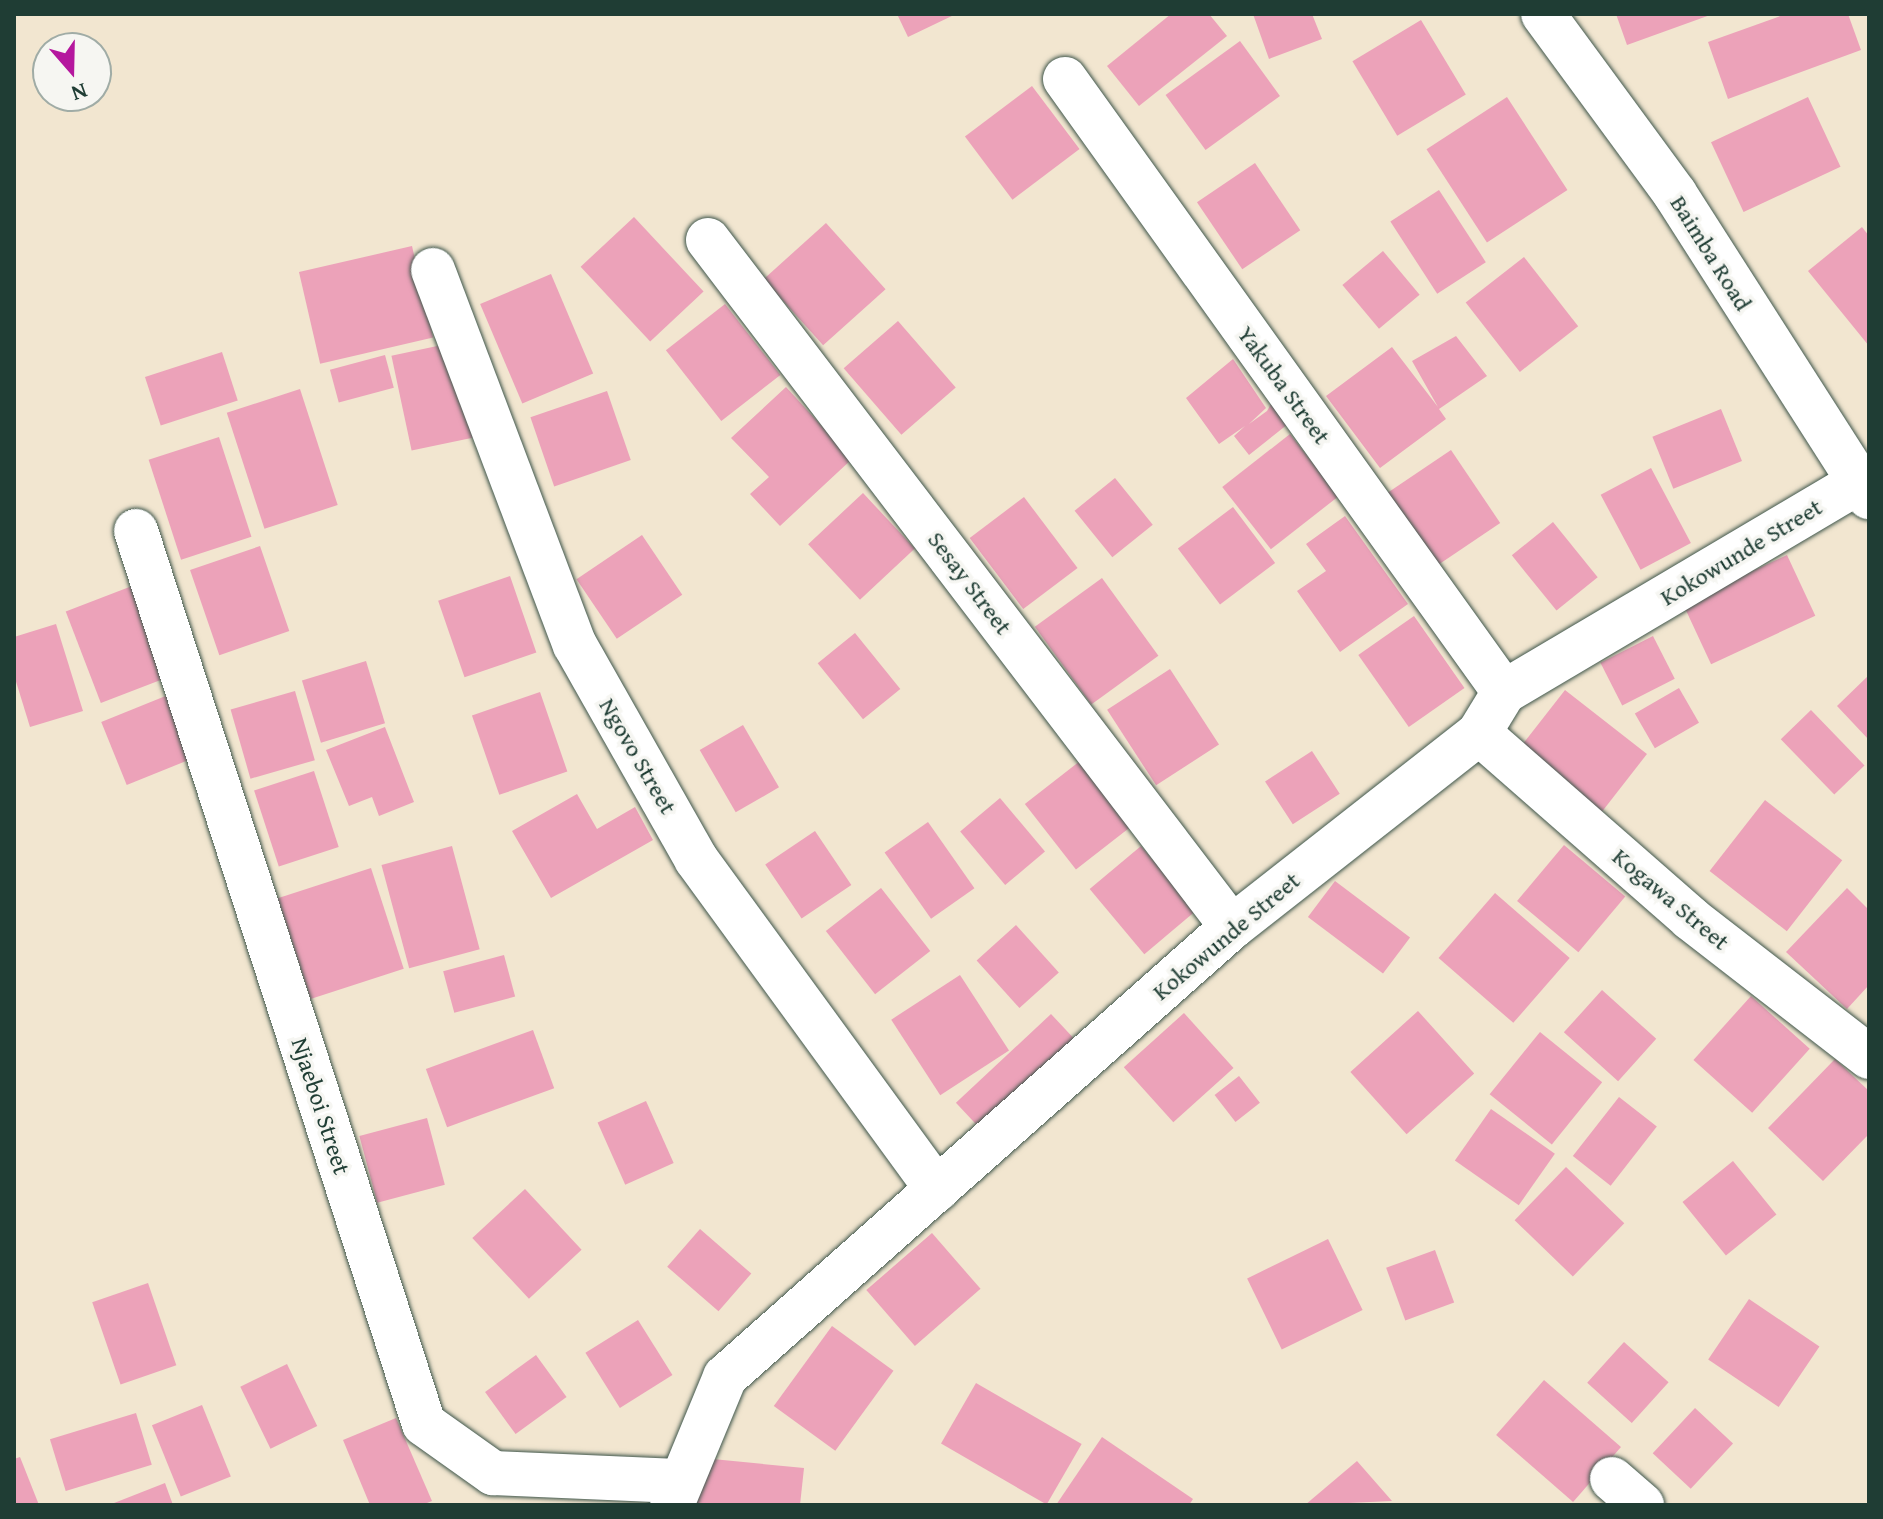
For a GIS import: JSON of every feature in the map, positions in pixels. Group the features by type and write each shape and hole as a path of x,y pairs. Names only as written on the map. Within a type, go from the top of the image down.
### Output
{"street":[{"name":"Baimba Road","path":"1543,14 1675,194 1862,491"},
{"name":"Yakuba Street","path":"1065,79 1504,692"},
{"name":"Sesay Street","path":"708,240 1232,927"},
{"name":"Ngovo Street","path":"433,270 575,645 696,859 937,1190"},
{"name":"Kokowunde Street","path":"675,1493 725,1377 1232,927 1479,733 1504,692 1862,491"},
{"name":"Njaeboi Street","path":"136,531 424,1424 493,1473 675,1493"},
{"name":"Kogawa Street","path":"1479,733 1690,918 1869,1057"}],"building":[{"path":"897,14 956,14 908,37"},
{"path":"1171,14 1209,14 1227,36 1139,106 1107,66"},
{"path":"1253,14 1312,14 1322,39 1269,59"},
{"path":"1616,14 1713,14 1627,45"},
{"path":"1786,14 1848,14 1861,50 1728,99 1708,42"},
{"path":"1421,20 1466,95 1397,136 1352,61"},
{"path":"1240,41 1280,96 1206,150 1166,95"},
{"path":"1032,86 1080,149 1012,200 965,137"},
{"path":"1507,97 1567,190 1487,242 1426,149"},
{"path":"1808,97 1841,167 1744,212 1711,142"},
{"path":"1255,163 1300,230 1242,269 1197,202"},
{"path":"1439,190 1486,262 1437,294 1390,222"},
{"path":"634,217 704,292 650,341 581,267"},
{"path":"826,223 886,289 823,345 764,279"},
{"path":"1862,227 1869,236 1869,346 1808,271"},
{"path":"412,246 433,338 320,364 299,272"},
{"path":"1383,251 1420,295 1379,329 1342,285"},
{"path":"1524,257 1578,326 1520,372 1466,303"},
{"path":"551,274 593,373 522,404 480,304"},
{"path":"725,304 780,375 721,421 666,350"},
{"path":"898,321 956,387 901,435 844,368"},
{"path":"1456,336 1487,376 1439,409 1446,419 1380,468 1326,396 1392,347 1438,407 1412,361"},
{"path":"456,342 476,437 412,451 391,356"},
{"path":"222,352 238,401 161,426 145,377"},
{"path":"385,355 394,388 339,403 330,370"},
{"path":"1233,359 1266,408 1249,424 1267,411 1271,404 1288,424 1249,455 1234,436 1245,426 1219,444 1186,398"},
{"path":"786,387 852,459 780,526 750,494 769,477 731,438"},
{"path":"300,389 338,505 264,529 227,413"},
{"path":"607,391 631,460 554,486 530,417"},
{"path":"1721,409 1742,461 1673,489 1652,437"},
{"path":"1290,434 1339,496 1271,549 1222,487"},
{"path":"219,437 251,537 181,560 149,460"},
{"path":"1451,450 1500,523 1437,565 1388,492"},
{"path":"1651,468 1691,543 1641,570 1601,495"},
{"path":"1115,478 1153,525 1112,557 1075,511"},
{"path":"863,493 915,549 860,600 808,544"},
{"path":"1024,497 1078,568 1023,609 970,538"},
{"path":"1233,507 1275,563 1220,604 1178,549"},
{"path":"1345,516 1408,604 1340,652 1297,591 1326,571 1306,544"},
{"path":"1553,522 1598,577 1556,611 1512,555"},
{"path":"642,535 682,595 617,639 577,579"},
{"path":"260,546 289,631 219,655 190,570"},
{"path":"1787,555 1815,616 1711,664 1683,604"},
{"path":"510,576 536,653 465,677 438,601"},
{"path":"1102,578 1158,656 1091,704 1035,627"},
{"path":"132,586 167,677 101,703 66,611"},
{"path":"1414,616 1464,688 1409,727 1358,655"},
{"path":"56,624 83,711 30,727 14,675 14,637"},
{"path":"855,633 900,689 863,719 818,663"},
{"path":"1653,636 1675,679 1622,706 1600,663"},
{"path":"366,661 385,723 321,743 302,681"},
{"path":"1170,669 1219,744 1156,785 1107,710"},
{"path":"1869,675 1869,740 1837,706"},
{"path":"1679,688 1699,723 1655,748 1635,714"},
{"path":"1565,690 1647,754 1601,813 1519,749"},
{"path":"295,691 315,760 250,779 231,709"},
{"path":"540,692 567,771 499,795 472,715"},
{"path":"168,695 193,758 127,785 101,722"},
{"path":"1811,710 1864,765 1834,795 1781,739"},
{"path":"743,725 779,787 736,812 700,750"},
{"path":"385,727 414,802 379,816 372,797 349,806 326,750"},
{"path":"1312,751 1340,794 1293,824 1265,781"},
{"path":"1080,761 1131,826 1076,870 1025,804"},
{"path":"314,771 339,847 279,867 254,790"},
{"path":"577,794 597,829 635,807 653,840 551,898 512,831"},
{"path":"1000,798 1045,852 1005,885 960,831"},
{"path":"1765,800 1842,860 1787,931 1710,871"},
{"path":"928,822 974,888 931,919 885,852"},
{"path":"815,831 851,885 802,918 765,865"},
{"path":"1564,845 1625,896 1578,952 1517,901"},
{"path":"452,846 480,949 409,968 381,865"},
{"path":"1141,846 1196,911 1144,954 1090,889"},
{"path":"371,868 404,969 311,999 278,898"},
{"path":"1335,881 1410,938 1383,974 1308,917"},
{"path":"881,888 930,951 875,994 826,931"},
{"path":"1847,888 1869,910 1869,985 1847,1009 1786,952"},
{"path":"1495,893 1570,958 1513,1023 1439,958"},
{"path":"1016,925 1059,973 1019,1008 977,960"},
{"path":"504,955 515,997 454,1013 443,971"},
{"path":"960,975 1009,1050 940,1095 891,1020"},
{"path":"1602,990 1656,1039 1618,1081 1564,1032"},
{"path":"1751,996 1810,1049 1752,1113 1693,1060"},
{"path":"1418,1011 1474,1073 1407,1134 1350,1072"},
{"path":"1184,1013 1234,1068 1173,1122 1124,1067"},
{"path":"1051,1014 1075,1040 980,1128 956,1103"},
{"path":"533,1030 554,1088 447,1127 426,1069"},
{"path":"1540,1032 1602,1082 1552,1145 1490,1094"},
{"path":"1835,1059 1869,1091 1869,1134 1823,1181 1768,1128"},
{"path":"1239,1076 1260,1103 1236,1122 1215,1095"},
{"path":"1619,1097 1657,1127 1611,1186 1573,1156"},
{"path":"646,1101 674,1163 625,1185 598,1123"},
{"path":"1491,1109 1555,1154 1519,1205 1455,1161"},
{"path":"427,1118 445,1185 377,1203 359,1136"},
{"path":"1733,1161 1776,1215 1726,1256 1682,1202"},
{"path":"1566,1167 1624,1223 1573,1276 1515,1220"},
{"path":"525,1189 582,1250 529,1299 472,1238"},
{"path":"700,1229 751,1274 719,1311 667,1267"},
{"path":"932,1233 981,1289 915,1346 866,1290"},
{"path":"1328,1239 1363,1310 1282,1349 1247,1278"},
{"path":"1435,1250 1454,1303 1405,1320 1386,1268"},
{"path":"148,1283 176,1365 121,1384 92,1302"},
{"path":"1749,1299 1819,1347 1779,1407 1708,1360"},
{"path":"638,1320 672,1375 620,1408 585,1353"},
{"path":"832,1326 893,1371 835,1451 774,1406"},
{"path":"1624,1342 1669,1382 1632,1423 1587,1383"},
{"path":"536,1355 567,1397 516,1434 485,1392"},
{"path":"287,1364 317,1426 271,1449 240,1387"},
{"path":"1544,1380 1621,1447 1573,1502 1496,1435"},
{"path":"976,1383 1082,1444 1047,1505 941,1444"},
{"path":"202,1405 231,1476 181,1497 152,1425"},
{"path":"1695,1408 1733,1443 1691,1489 1653,1453"},
{"path":"136,1413 152,1465 66,1491 50,1439"},
{"path":"396,1418 432,1501 422,1505 370,1505 343,1440"},
{"path":"1102,1437 1193,1499 1189,1505 1056,1505"},
{"path":"20,1457 39,1505 14,1505 14,1459"},
{"path":"692,1457 804,1468 800,1505 687,1505"},
{"path":"1357,1461 1392,1501 1305,1505"},
{"path":"165,1483 173,1505 109,1505"}]}
